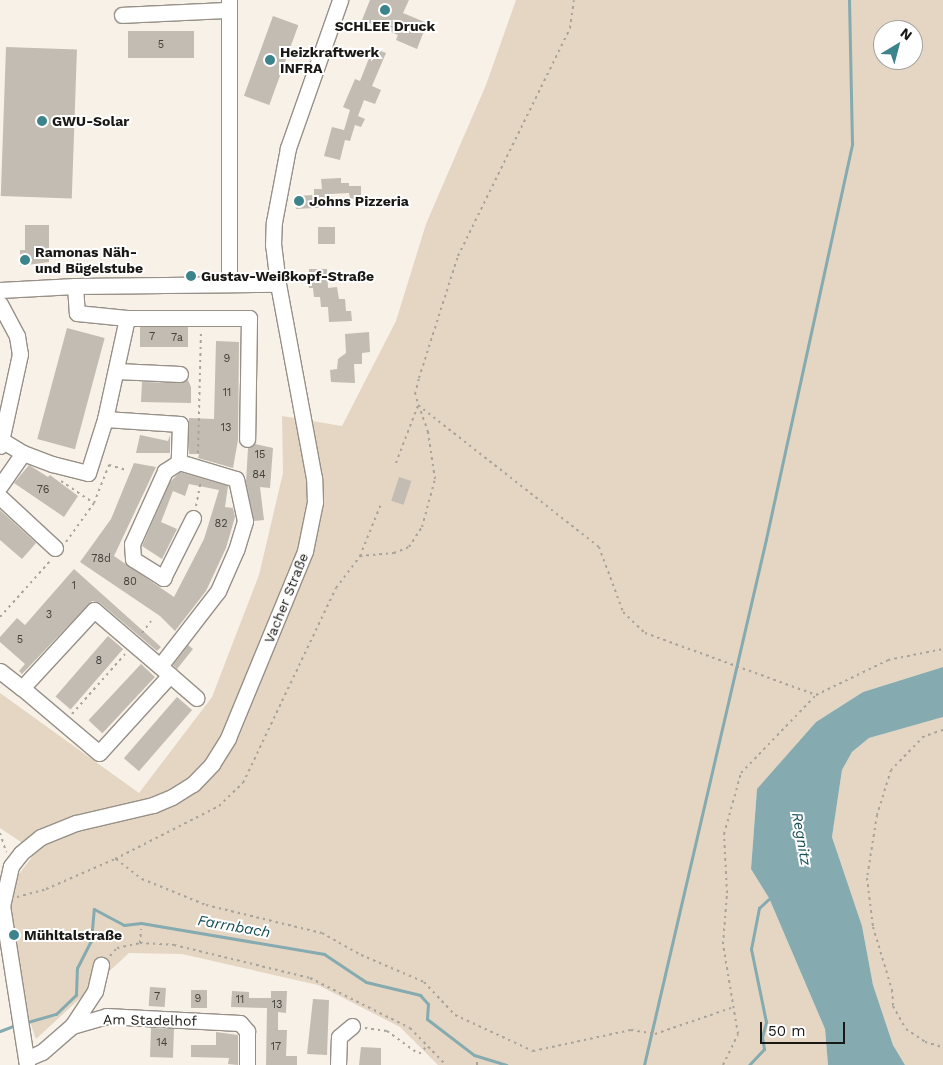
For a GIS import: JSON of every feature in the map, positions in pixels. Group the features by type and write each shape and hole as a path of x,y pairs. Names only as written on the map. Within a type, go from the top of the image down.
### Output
{"street":[{"name":"Vacher Straße","path":"10,866 21,853 41,837 76,823 153,805 172,798 193,784 212,764 228,738 305,551 316,502 314,478 278,284 273,245 277,193 288,148 340,0"},
{"path":"122,15 229,5 229,284"},
{"path":"0,290 74,286 278,284"},
{"path":"74,286 77,313 127,318 248,318 247,439"},
{"path":"0,304 18,336 20,354 2,443 23,453 88,472 105,419 117,371 127,318"},
{"path":"117,371 180,374"},
{"path":"105,419 180,424 180,462"},
{"path":"0,486 23,453"},
{"path":"0,671 99,752 165,670 218,591 245,522 236,479 180,462"},
{"path":"180,462 165,471 132,544 133,559 163,578 193,518"},
{"path":"0,497 56,548"},
{"path":"22,688 94,610 196,698"},
{"path":"10,866 1,906 19,1026 27,1062"},
{"path":"72,1026 96,991 101,965"},
{"name":"Am Stadelhof","path":"27,1062 42,1052 72,1026 106,1016 240,1023 247,1031 247,1065"},
{"path":"338,1065 338,1037 352,1026"}],"path":[{"path":"394,553 409,547 422,527 435,480 428,432 415,394 458,256 570,28 574,0"},
{"path":"193,518 202,472 195,468 202,317"},
{"path":"396,463 418,405"},
{"path":"418,405 599,547 623,612 645,633 816,695"},
{"path":"94,503 109,465 126,470"},
{"path":"360,556 381,504"},
{"path":"64,723 134,643 151,620"},
{"path":"723,1065 738,1034 723,944 726,893 724,834 741,773 816,695 888,660 943,649"},
{"path":"943,730 924,736 892,770 877,815 867,878 873,927 893,1006 906,1029 926,1042 943,1047"},
{"path":"0,833 10,866"},
{"path":"4,846 7,841"},
{"path":"115,858 142,879 206,906 322,933 361,956 424,982 455,1015 493,1035 533,1051 631,1030 654,1034 734,1007"},
{"path":"140,929 140,943"},
{"path":"101,965 117,948 140,943 174,945 310,978 410,1028 446,1065"},
{"path":"352,1026 387,1032 419,1054 427,1046"}],"shaded area":[{"path":"516,0 943,0 943,667 863,692 816,722 757,790 751,869 769,898 825,1029 828,1065 438,1065 400,1027 318,985 182,954 129,953 36,1039 29,1019 11,910 15,879 36,852 0,828 0,693 139,793 212,697 259,575 283,473 282,416 342,426 396,321 426,224 486,85"},
{"path":"943,717 943,1065 905,1065 893,1045 873,985 862,926 832,837 842,770 852,752 869,738"}],"water":[{"name":"Regnitz","path":"943,667 943,717 869,738 852,752 842,770 832,837 862,926 873,985 893,1045 905,1065 828,1065 825,1029 769,898 751,869 757,789 816,722 863,692"}],"building":[{"path":"370,0 409,0 403,13 427,23 417,49 396,40 398,35 362,20"},
{"name":"Heizkraftwerk INFRA","path":"273,16 298,25 269,105 244,96"},
{"path":"128,31 194,31 194,58 128,58"},
{"name":"GWU-Solar","path":"6,47 77,49 72,198 1,196"},
{"path":"373,48 386,53 372,86 381,90 375,104 364,100 358,116 365,119 361,127 355,125 350,141 345,140 340,160 324,156 332,127 344,130 350,110 343,107 355,79 360,81"},
{"path":"341,178 341,183 349,183 349,186 361,186 361,198 350,199 349,193 331,194 332,207 296,209 295,196 314,195 314,189 322,189 321,179"},
{"path":"25,225 49,225 49,262 20,266 20,250 25,250"},
{"path":"318,227 335,227 335,244 318,244"},
{"path":"309,269 327,269 328,288 337,287 339,299 345,299 346,311 351,311 352,321 329,322 328,307 321,307 320,297 314,297 313,288 309,288"},
{"path":"140,327 188,327 188,347 140,347"},
{"path":"67,328 105,338 75,449 37,439"},
{"path":"369,332 370,352 362,353 362,364 354,364 355,383 331,382 330,370 337,369 338,359 346,353 345,334"},
{"path":"216,341 239,342 238,440 233,468 198,458 199,454 189,454 189,418 214,419"},
{"path":"188,380 191,387 191,403 141,402 142,382 180,383"},
{"path":"140,435 168,441 170,435 170,453 136,453"},
{"path":"255,444 273,448 270,488 260,487 264,520 254,521 246,482 248,448"},
{"path":"134,463 156,467 114,556 174,597 204,539 219,490 189,484 185,496 173,491 161,522 177,529 162,559 142,546 170,482 180,472 228,486 225,507 233,508 235,517 226,548 206,591 175,631 160,616 80,562 111,519"},
{"path":"29,465 48,477 50,475 78,496 64,517 14,483"},
{"path":"399,477 411,481 404,505 391,501"},
{"path":"0,510 36,543 22,559 0,540"},
{"path":"74,569 161,647 157,651 100,603 92,601 22,674 19,671 25,664 0,642 0,637 17,618 25,625"},
{"path":"108,636 123,649 71,709 56,696"},
{"path":"188,645 193,649 177,669 173,665"},
{"path":"141,664 155,677 102,733 88,720"},
{"path":"177,697 192,710 139,771 124,758"},
{"path":"150,987 166,988 165,1007 149,1006"},
{"path":"191,990 207,990 207,1008 191,1008"},
{"path":"232,991 249,992 249,998 271,998 271,991 287,991 286,1013 278,1012 278,1030 287,1030 286,1056 297,1056 297,1065 266,1065 267,1008 231,1007"},
{"path":"313,999 329,1000 327,1055 307,1054"},
{"path":"151,1028 174,1029 173,1058 150,1057"},
{"path":"216,1032 238,1035 238,1065 228,1064 229,1058 191,1057 191,1045 216,1045"},
{"path":"361,1047 381,1048 381,1065 359,1065"}],"waterway":[{"path":"644,1065 766,539 852,143 849,0"},
{"name":"Farrnbach","path":"749,1065 764,1049 762,1037 766,1022 751,949 759,908 772,896"},
{"name":"Farrnbach","path":"24,1023 56,1014 76,995 77,968 91,941 94,909 124,925 141,923 324,954 366,982 420,995 428,1004 427,1019 474,1055 507,1065"},
{"name":"Farrnbach","path":"0,1031 16,1025"}],"place":[{"name":"SCHLEE Druck","path":"385,10"},
{"name":"Heizkraftwerk INFRA","path":"270,60"},
{"name":"GWU-Solar","path":"42,121"},
{"name":"Johns Pizzeria","path":"299,201"},
{"name":"Ramonas Näh- und Bügelstube","path":"25,260"},
{"name":"Gustav-Weißkopf-Straße","path":"191,276"},
{"name":"Mühltalstraße","path":"14,935"}]}
